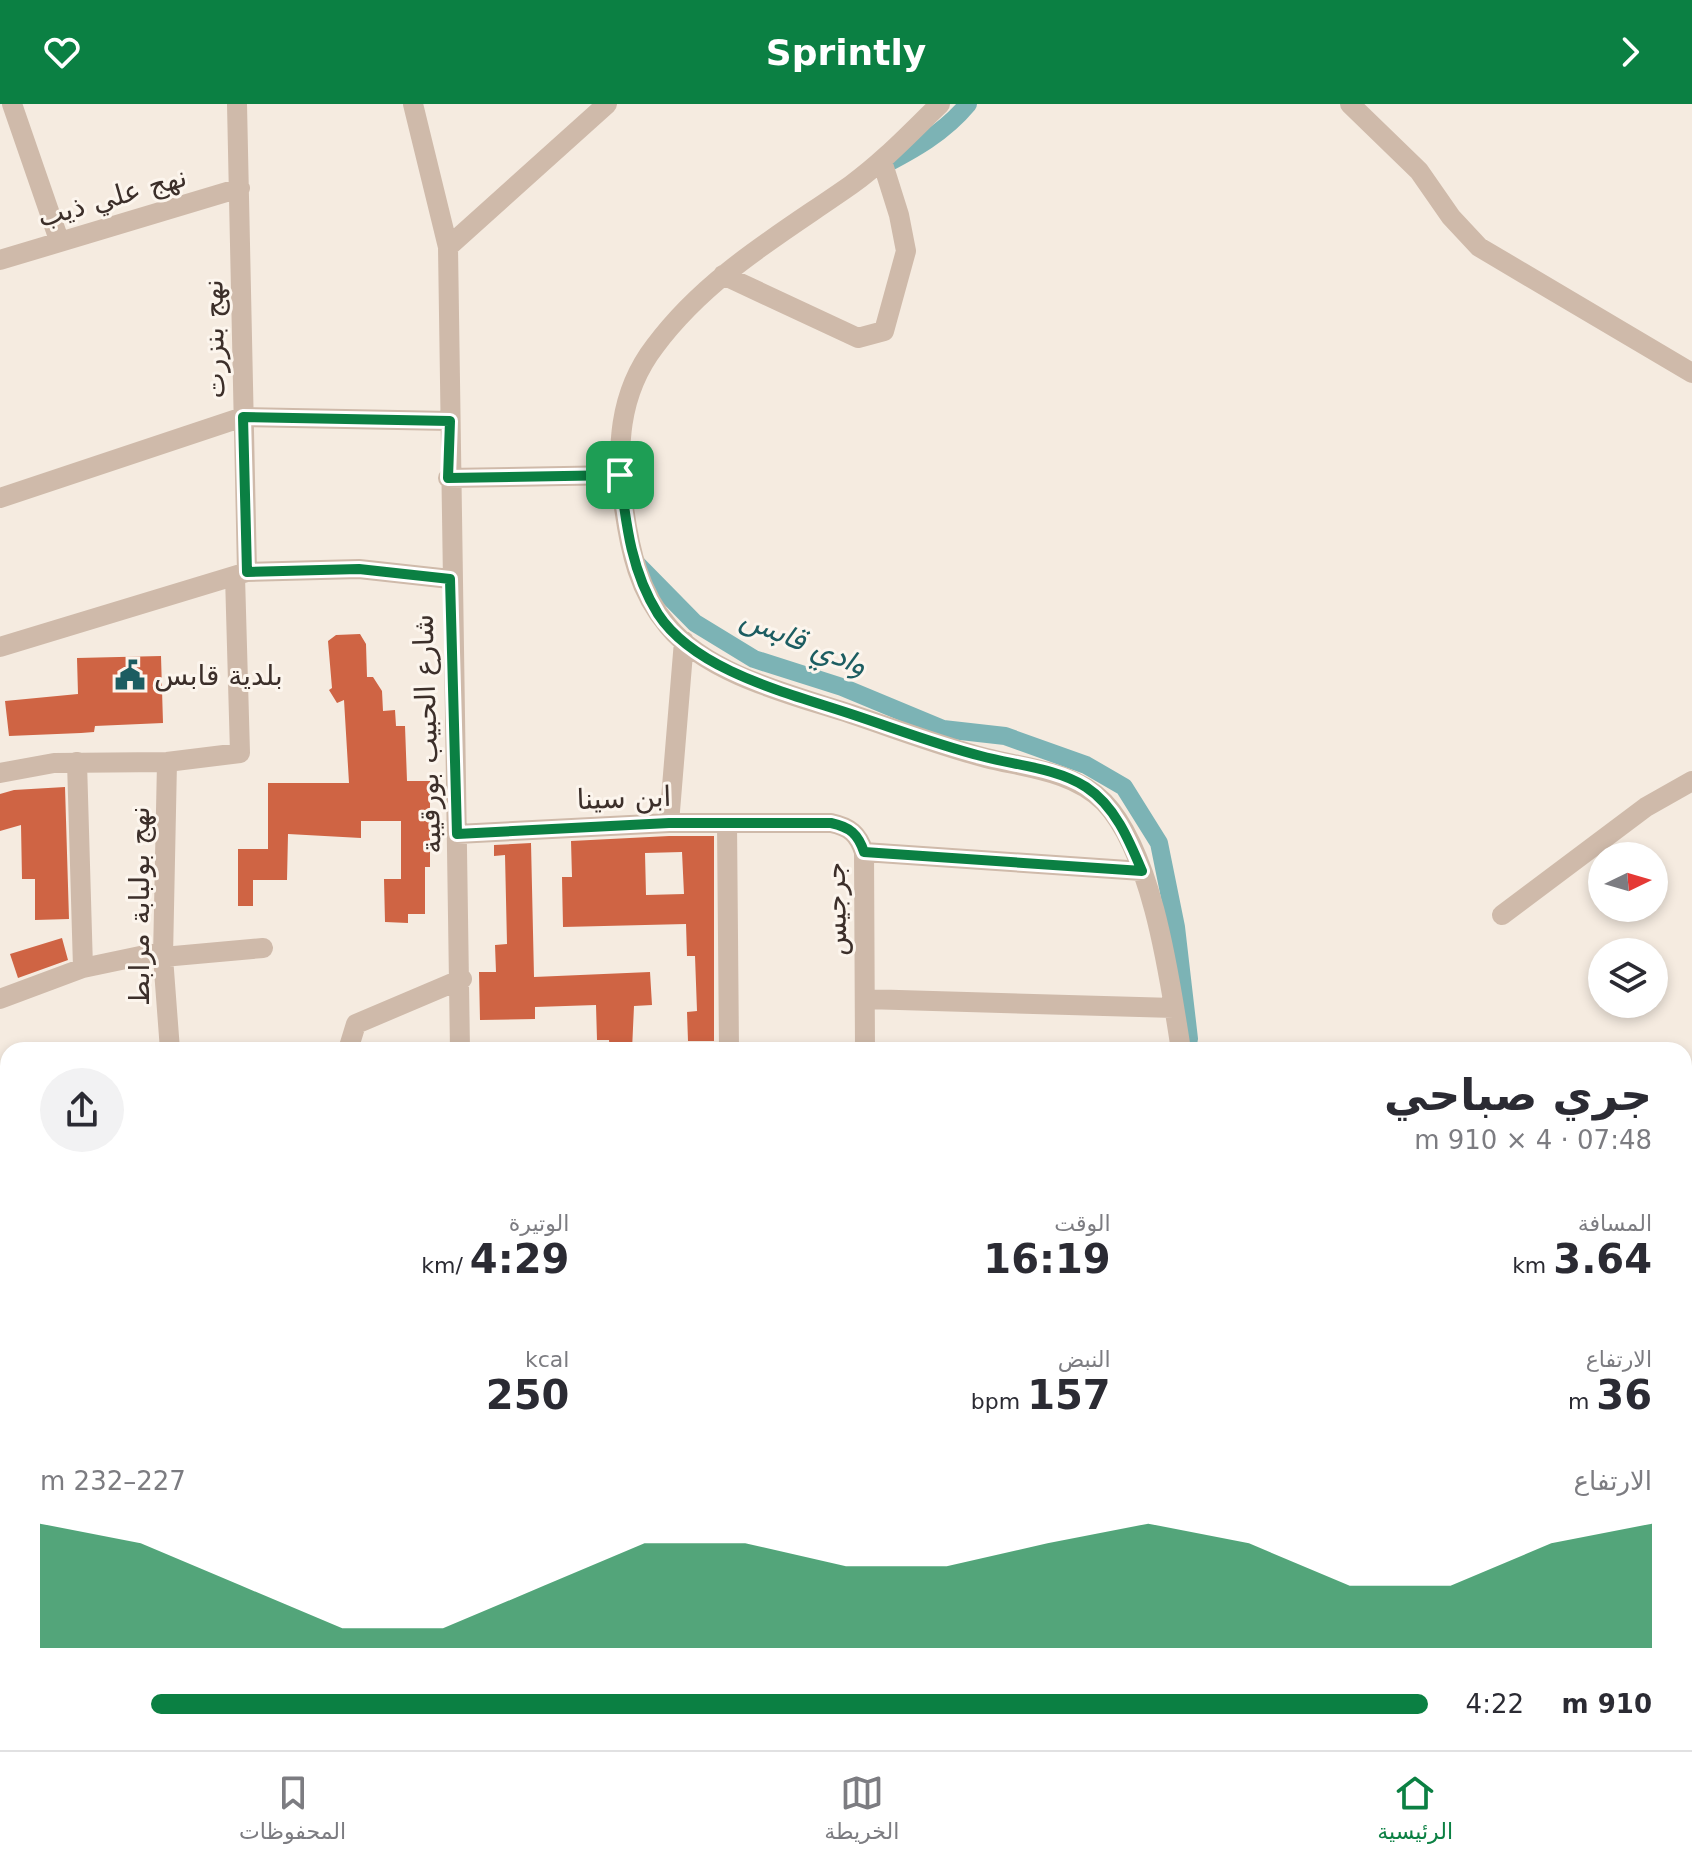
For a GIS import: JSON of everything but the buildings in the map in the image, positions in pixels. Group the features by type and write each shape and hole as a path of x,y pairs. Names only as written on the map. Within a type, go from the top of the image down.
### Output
{"street":[{"path":"12,104 59,240"},
{"name":"نهج بنزرت","path":"0,773 30,765 167,762 240,753 243,417 237,104"},
{"name":"شارع الحبيب بورقيبة","path":"413,104 448,247 448,478 462,979 460,1042"},
{"path":"448,247 607,104"},
{"path":"940,104 882,161 740,259 681,315 639,367 625,408 620,475 631,552 639,577 659,615 684,641 774,690 925,740 1058,775 1085,786 1105,804 1125,831 1142,871 1180,1042"},
{"path":"1350,104 1419,171 1451,217 1479,247 1692,373"},
{"path":"723,275 858,338 884,331 906,251 899,215 882,161"},
{"name":"نهج علي ذيب","path":"0,260 240,188"},
{"path":"0,498 243,417 450,421"},
{"path":"448,478 620,475"},
{"path":"0,647 241,574 359,569 450,579"},
{"path":"669,823 684,641"},
{"name":"نهج بولبابة مرابط","path":"77,762 83,968"},
{"name":"نهج بولبابة مرابط","path":"167,762 163,954 169,1042"},
{"path":"1502,915 1646,807 1692,781"},
{"name":"ابن سينا","path":"457,834 669,823 794,823"},
{"path":"727,823 729,1042"},
{"name":"جرجيس","path":"794,823 845,826 859,836 864,852 865,1042"},
{"path":"864,852 1142,871"},
{"path":"0,999 83,968 163,954 263,948"},
{"path":"350,1042 356,1024 462,979"},
{"path":"865,999 1174,1008"}],"waterway":[{"name":"وادي قابس","path":"880,167 938,132 968,104"},
{"name":"وادي قابس","path":"637,564 695,623 754,659 842,687 943,729 1005,736 1086,765 1124,787 1159,843 1176,927 1189,1039"}],"place":[{"name":"بلدية قابس","path":"130,675"}],"route":[{"path":"243,417 450,421 448,478 620,475 631,552 639,577 659,615 684,641 737,673 774,690 960,751 1058,775 1085,786 1105,804 1125,831 1142,871 864,852 859,836 845,826 831,823 669,823 457,834 450,579 359,569 247,572 243,417"}]}
